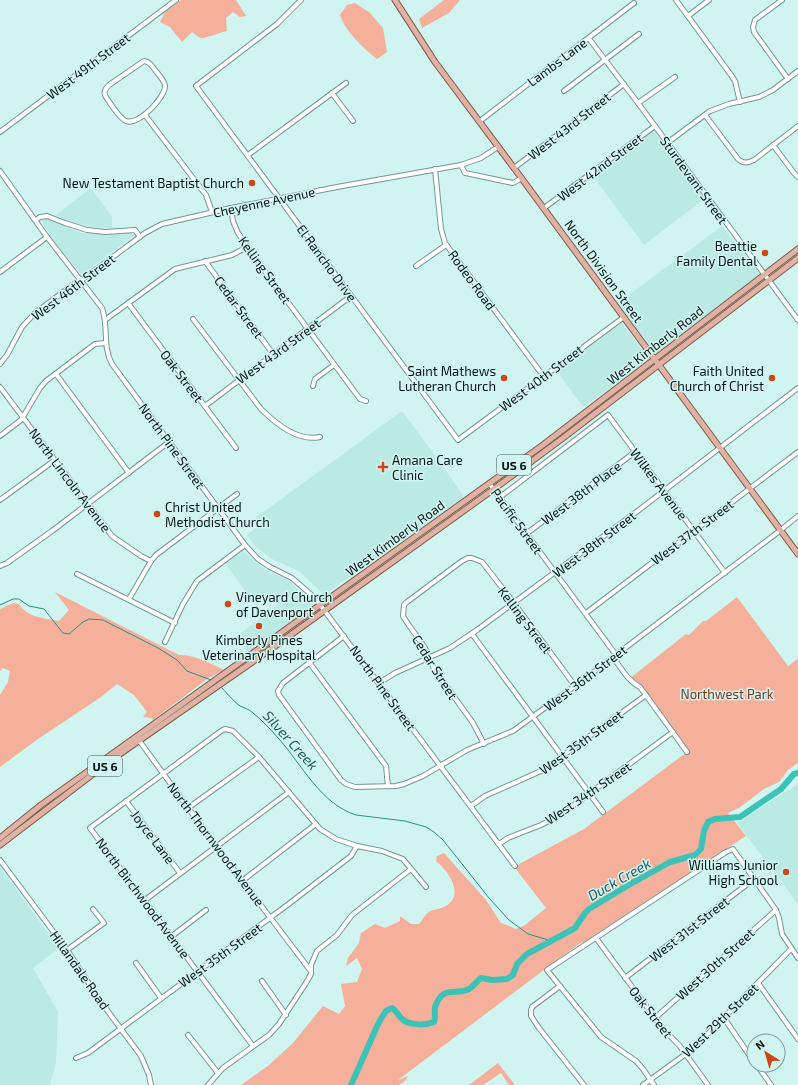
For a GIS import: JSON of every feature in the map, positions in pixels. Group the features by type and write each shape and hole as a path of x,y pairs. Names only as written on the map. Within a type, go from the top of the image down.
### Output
{"main road":[{"name":"North Division Street","path":"395,0 435,62 798,554"},
{"name":"West Kimberly Road","path":"0,838 41,805 228,679 322,607 619,388 798,249"},
{"name":"West Kimberly Road","path":"0,845 224,674 322,607 414,547 494,489 798,258"}],"street":[{"name":"West 49th Street","path":"0,132 176,0"},
{"name":"El Rancho Drive","path":"301,0 277,24 196,86 458,440"},
{"path":"676,0 731,75 735,82 740,102"},
{"path":"688,16 709,0"},
{"path":"782,0 755,20 753,28 754,32 788,79"},
{"name":"Lambs Lane","path":"480,121 634,3"},
{"path":"564,91 639,34"},
{"name":"Sturdevant Street","path":"590,40 798,320"},
{"path":"144,60 148,62 164,82 165,87 156,103 145,114 130,122 126,121 122,118 104,94 109,85 144,60"},
{"path":"667,143 718,107 759,97 773,90 798,71"},
{"path":"638,103 675,77"},
{"path":"248,155 346,83"},
{"name":"West 43rd Street","path":"514,168 624,84"},
{"path":"332,93 353,121"},
{"path":"145,114 206,195 212,212"},
{"path":"705,115 741,162 747,163 754,160 798,126"},
{"name":"West 42nd Street","path":"544,208 655,126"},
{"path":"773,145 798,177"},
{"name":"Cheyenne Avenue","path":"140,237 162,224 230,208 461,164 481,158 498,148"},
{"path":"461,164 465,173 513,183 522,178"},
{"name":"Rodeo Road","path":"435,169 440,228 446,245 544,376"},
{"name":"North Pine Street","path":"0,171 47,237 102,308 105,320 108,357 112,364 218,509 245,545 258,558 303,586 322,607 515,866"},
{"name":"Kelling Street","path":"230,208 235,227 247,247 360,400 366,401"},
{"path":"36,220 43,216 47,216 65,224 87,230 106,232 135,230 140,237"},
{"path":"0,272 47,237"},
{"name":"West 46th Street","path":"0,364 7,355 22,327 28,320 44,306 140,237"},
{"path":"416,266 446,245"},
{"path":"105,320 175,269 232,255 247,247"},
{"name":"Cedar Street","path":"205,261 273,354"},
{"name":"West 43rd Street","path":"204,406 238,379 351,296"},
{"name":"Oak Street","path":"128,303 236,448"},
{"name":"West 40th Street","path":"458,440 624,317"},
{"path":"193,319 261,409 296,435 312,439 320,437"},
{"path":"0,436 21,420 40,388 95,344 106,343"},
{"path":"313,386 315,379 334,365"},
{"path":"56,374 129,473"},
{"name":"North Lincoln Avenue","path":"0,387 112,536 151,561"},
{"name":"West 38th Street","path":"379,683 395,673 450,648 472,634 798,388"},
{"name":"Wilkes Avenue","path":"500,497 608,415 725,573"},
{"path":"0,566 7,563 31,546 169,442"},
{"name":"West 38th Place","path":"526,534 635,452"},
{"name":"West 37th Street","path":"586,613 798,452"},
{"path":"0,500 55,460"},
{"name":"Pacific Street","path":"489,483 586,613 626,675 634,684 640,687 687,752"},
{"path":"129,599 151,561 168,545 237,494"},
{"name":"West 36th Street","path":"309,662 282,683 278,690 282,700 341,780 346,784 355,787 404,784 423,776 468,750 513,731 615,656 798,516"},
{"path":"165,642 183,604 197,580 245,545"},
{"name":"Kelling Street","path":"403,610 404,605 462,561 472,558 482,562 575,686"},
{"path":"77,574 175,623"},
{"name":"Cedar Street","path":"403,610 403,616 430,658 434,669 473,723 484,744"},
{"path":"472,634 603,812"},
{"path":"344,636 309,662 386,766 388,786"},
{"name":"West 35th Street","path":"471,806 485,796 539,772 646,695"},
{"path":"126,801 221,731 229,729 233,730 259,757 316,824 327,834 336,839 357,846 393,854 403,859 426,887"},
{"name":"West 34th Street","path":"499,844 508,838 560,815 673,732"},
{"name":"North Thornwood Avenue","path":"138,739 216,846 311,971"},
{"path":"188,808 259,757"},
{"path":"145,900 289,792"},
{"name":"North Birchwood Avenue","path":"126,801 90,828 253,1046"},
{"name":"Joyce Lane","path":"126,801 180,873"},
{"path":"242,880 316,824"},
{"name":"West 35th Street","path":"76,1058 88,1053 270,918 351,856 357,846"},
{"path":"654,1085 644,1069 636,1061 601,1037 547,970 719,856 733,849 776,910 782,934 798,958"},
{"name":"Hillandale Road","path":"0,860 67,950 101,1002 141,1056 149,1075 151,1085"},
{"path":"208,1085 230,1062 269,1035 286,1015 306,984 311,971 311,965 317,951 337,935 352,915 411,869"},
{"name":"West 31st Street","path":"625,978 754,879"},
{"path":"67,950 104,923 94,909"},
{"path":"172,936 206,910"},
{"name":"West 30th Street","path":"655,1018 776,910"},
{"name":"Oak Street","path":"596,938 664,1030 679,1045 708,1085"},
{"name":"West 29th Street","path":"643,1085 694,1048 791,949"},
{"path":"136,963 161,998"},
{"path":"262,981 286,1015"},
{"path":"758,983 798,1039"},
{"path":"560,986 532,1007 531,1016 584,1085"},
{"path":"724,1018 746,1050"},
{"path":"188,1035 218,1073"},
{"path":"762,1073 771,1085"}],"shaded area":[{"path":"653,130 704,199 644,245 592,175"},
{"path":"91,188 112,217 112,228 92,227 67,221 56,215"},
{"path":"46,218 82,233 131,233 134,235 81,274 53,240 41,220"},
{"path":"722,226 760,275 657,355 618,303"},
{"path":"621,322 650,360 583,407 557,371"},
{"path":"402,411 464,497 324,595 300,572 272,559 257,548 247,535 261,524 255,518"},
{"path":"243,551 265,570 286,579 310,601 311,607 291,623 248,652 237,636 278,605 270,595 255,605 226,564"},
{"name":"Williams Junior High School","path":"798,784 798,904 737,823"},
{"path":"0,867 59,948 33,968 58,1012 56,1063 50,1085 0,1085"}],"green space":[{"path":"181,0 236,0 246,16 240,17 233,12 226,18 227,31 203,38 192,32 182,42 170,27 160,22 165,12"},
{"path":"444,0 460,0 449,13 422,28 419,19"},
{"path":"355,3 369,12 383,28 387,52 377,59 361,45 342,21 340,15 347,5"},
{"path":"55,592 179,655 197,658 224,670 207,679 153,720 151,718 143,717 147,712 134,695 117,684 101,697 38,739 0,767 0,695 8,682 10,671 3,668 0,671 0,609 13,603 19,604 23,609 32,615 59,621 69,610"},
{"name":"Northwest Park","path":"737,597 788,666 798,659 798,763 788,770 779,782 764,789 739,808 728,813 746,836 561,957 398,1080 408,1076 405,1081 399,1085 241,1085 269,1065 293,1043 323,1006 339,1014 345,1006 341,984 357,982 362,969 357,958 346,966 348,958 359,943 361,933 375,924 385,928 400,921 400,916 411,924 419,924 432,910 444,907 451,903 455,891 453,884 446,871 436,861 437,856 444,853 486,900 501,923 516,929 525,925 546,908 515,868 521,863 584,829 687,752 640,687 629,679 686,634 689,635 703,621 706,621"},
{"path":"498,1063 515,1085 509,1085 501,1073 483,1085 469,1085"}],"waterway":[{"name":"Silver Creek","path":"0,605 13,599 19,599 29,606 44,609 63,633 69,634 89,619 103,620 158,648 177,660 187,671 211,680"},
{"name":"Silver Creek","path":"220,686 237,704 251,712 266,725 279,739 313,783 332,802 344,810 356,815 405,821 426,827 434,832 443,840 489,898 509,920 528,934 552,941"},
{"name":"Duck Creek","path":"351,1085 379,1022 386,1011 392,1008 407,1022 416,1024 434,1022 435,1007 442,995 469,989 481,978 492,980 507,979 513,975 517,964 527,954 575,928 589,909 670,862 695,855 701,849 704,831 708,822 715,819 740,817 781,789 794,774 798,773"}],"place":[{"name":"New Testament Baptist Church","path":"252,183"},
{"name":"Beattie Family Dental","path":"765,253"},
{"name":"Saint Mathews Lutheran Church","path":"504,378"},
{"name":"Faith United Church of Christ","path":"772,378"},
{"name":"Amana Care Clinic","path":"383,467"},
{"name":"Christ United Methodist Church","path":"157,514"},
{"name":"Vineyard Church of Davenport","path":"228,604"},
{"name":"Kimberly Pines Veterinary Hospital","path":"259,626"},
{"name":"Williams Junior High School","path":"786,872"}]}
